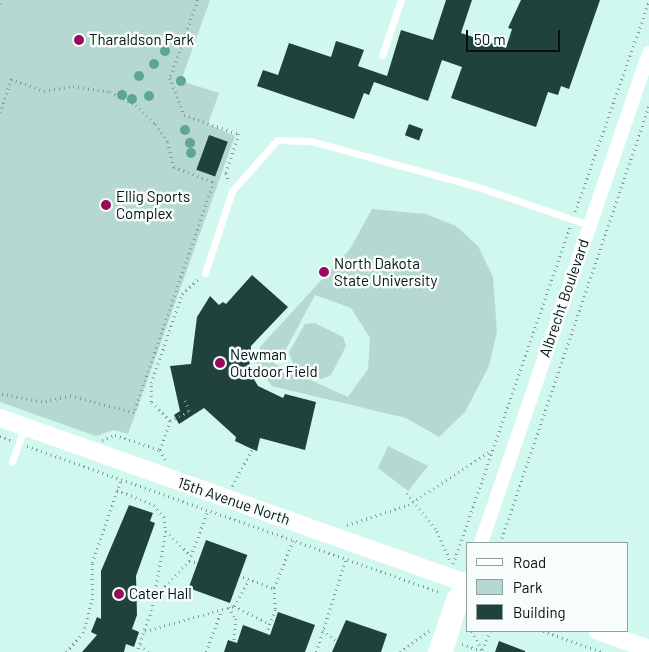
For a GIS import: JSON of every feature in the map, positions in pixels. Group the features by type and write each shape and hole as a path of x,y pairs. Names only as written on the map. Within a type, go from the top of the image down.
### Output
{"street":[{"name":"Albrecht Boulevard","path":"481,542 649,53"},
{"name":"15th Avenue North","path":"0,418 22,435 448,587 467,582"},
{"path":"446,652 467,582"},
{"path":"435,652 448,587"},
{"path":"601,632 649,649"}],"lane":[{"path":"382,55 401,0"},
{"path":"205,272 232,191 277,140 311,141 478,187 589,225"},
{"path":"12,462 22,435"}],"path":[{"path":"198,0 170,78 184,115 239,134 226,172 232,191"},
{"path":"448,587 493,449 649,1"},
{"path":"0,113 11,79 44,91 73,86 110,92 136,106 156,124 168,142 174,167 214,182 134,413 71,396 42,402 0,394"},
{"path":"0,98 5,100"},
{"path":"500,542 649,106"},
{"path":"170,421 150,402 151,383 182,294 205,272"},
{"path":"160,450 170,421 189,410 184,399"},
{"path":"0,436 22,435 121,479 346,560 448,587"},
{"path":"230,490 252,449"},
{"path":"339,528 415,500 493,449"},
{"path":"66,652 83,633 92,600 92,562 121,479"},
{"path":"117,490 154,505 164,517 166,531 154,597 138,652"},
{"path":"406,493 415,500 437,531 448,587"},
{"path":"154,597 189,562 208,510"},
{"path":"166,531 191,556"},
{"path":"266,634 276,609 274,588 293,540"},
{"path":"316,652 346,560"},
{"path":"189,562 196,562"},
{"path":"243,577 274,588"},
{"path":"234,606 250,580"},
{"path":"145,631 234,606 270,624"},
{"path":"229,607 236,619 234,642"},
{"path":"206,652 221,611"},
{"path":"400,652 432,629 430,637"},
{"path":"323,630 336,641"},
{"path":"472,632 482,652"},
{"path":"482,652 490,632"},
{"path":"546,632 602,652"},
{"path":"141,644 148,652"},
{"path":"462,644 482,652"}],"green space":[{"name":"Ellig Sports Complex","path":"0,0 210,0 181,81 219,93 208,124 235,136 128,434 114,430 96,436 0,402"},
{"path":"372,209 426,214 456,226 478,246 493,277 497,332 489,366 465,412 439,437 406,418 272,386 256,366 260,347 350,249","holes":["315,295 351,308 370,338 368,369 348,397 273,363 285,351"]},
{"path":"315,323 343,337 346,346 331,375 321,379 293,364 289,352 305,324"},
{"path":"388,446 428,466 408,491 378,468"}],"building":[{"path":"446,0 472,0 461,33 506,48 512,29 508,28 521,0 600,0 569,89 561,86 558,95 548,92 536,127 451,98 462,67 442,60 428,101 374,82 369,95 364,93 354,119 257,86 263,70 278,75 289,43 331,57 336,41 364,50 358,66 387,76 401,30 433,40"},
{"path":"409,124 423,129 419,140 405,135"},
{"path":"209,135 228,142 215,177 196,170"},
{"name":"Newman Outdoor Field","path":"252,275 288,307 251,346 249,371 258,386 283,398 285,394 316,402 305,450 260,438 257,451 252,449 235,441 236,437 204,408 179,424 174,415 180,411 170,366 191,364 197,317 210,296 219,305 223,302 226,304"},
{"name":"Cater Hall","path":"129,505 153,513 150,521 155,523 136,576 137,615 132,629 139,632 134,647 126,644 124,652 82,652 97,635 91,632 97,617 101,619 101,571"},
{"path":"206,540 247,555 230,603 189,588"},
{"path":"278,612 315,625 305,652 224,652 228,640 237,643 243,625 270,635"},
{"path":"346,620 387,634 381,652 332,652"},
{"path":"499,641 525,651 525,652 495,652"}],"place":[{"name":"Tharaldson Park","path":"79,40"},
{"name":"Ellig Sports Complex","path":"106,205"},
{"name":"North Dakota State University","path":"324,272"},
{"name":"Newman Outdoor Field","path":"220,363"},
{"name":"Cater Hall","path":"119,594"}]}
